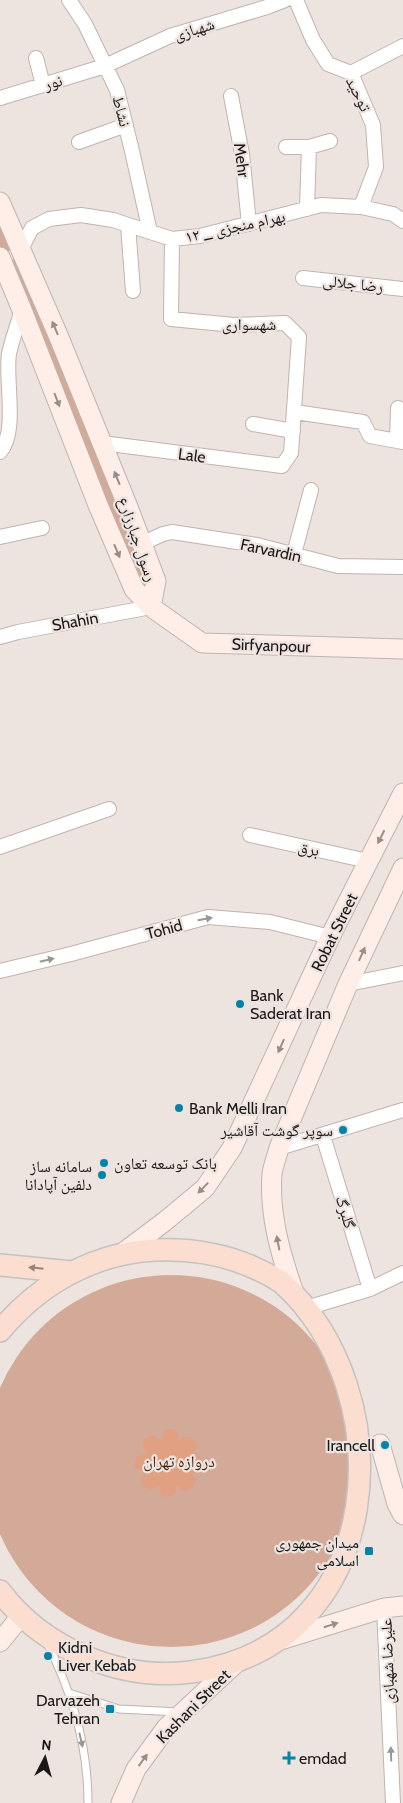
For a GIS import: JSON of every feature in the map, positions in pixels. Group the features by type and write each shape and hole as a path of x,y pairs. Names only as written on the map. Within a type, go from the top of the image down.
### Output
{"main road":[{"name":"رسول جبارزارع","path":"0,202 102,443 156,581 151,607"},
{"path":"0,258 21,249"},
{"name":"رسول جبارزارع","path":"0,258 98,505 134,588 151,607"},
{"name":"Sirfyanpour","path":"151,607 202,643 403,649"},
{"name":"Robat Street","path":"120,1255 205,1188 232,1148 330,937 403,793"},
{"path":"293,1290 281,1255 273,1216 272,1173 279,1148 348,984 403,868"},
{"path":"0,1331 30,1300 50,1285 72,1272 96,1262 120,1255 171,1249 213,1255 247,1264 271,1276 313,1306 347,1346 360,1369 366,1385"},
{"path":"0,1265 72,1272"},
{"path":"379,1436 397,1504 403,1515"},
{"path":"0,1591 22,1616 41,1632 62,1646 109,1666 134,1671 160,1673 211,1669 237,1662 261,1652 305,1624 324,1606 341,1585 355,1563 366,1539 377,1500 380,1470 379,1436"},
{"path":"284,1639 394,1607"},
{"path":"0,1642 22,1616"},
{"name":"Kashani Street","path":"121,1803 136,1769 166,1728 237,1662"}],"street":[{"name":"نشاط","path":"69,0 85,24 117,90 150,232"},
{"name":"شهبازی","path":"105,66 170,36 267,8 285,0"},
{"name":"توحید","path":"296,0 313,40 328,64 351,73 373,125 376,167 361,207"},
{"path":"351,73 403,46"},
{"path":"36,58 43,84"},
{"name":"نور","path":"0,98 105,66"},
{"name":"Mehr","path":"231,96 242,154 249,224"},
{"path":"79,142 126,125"},
{"path":"286,147 309,147 330,141"},
{"path":"307,209 309,147"},
{"name":"۱۲ _ بهرام منجزی","path":"21,249 32,228 49,219 81,215 113,220 172,239 200,236 321,205 361,207 393,214 403,221"},
{"path":"128,225 133,291"},
{"name":"شهسواری","path":"172,239 171,320 234,325 285,323 299,337 291,453 282,466"},
{"name":"رضا جلالی","path":"304,278 403,289"},
{"path":"0,452 6,445 9,411 9,355 22,310"},
{"path":"295,412 363,422 370,436 400,441 398,408"},
{"path":"253,424 293,431"},
{"name":"Lale","path":"102,443 282,466"},
{"path":"294,554 311,490"},
{"path":"0,537 42,528"},
{"name":"Farvardin","path":"141,544 172,532 257,545 338,566 403,567"},
{"name":"Shahin","path":"0,636 151,607"},
{"path":"0,847 109,809"},
{"name":"برق","path":"250,834 368,861"},
{"name":"Tohid","path":"0,971 208,917 270,922 330,937"},
{"path":"348,984 403,973"},
{"path":"279,1148 403,1110"},
{"name":"گلبرگ","path":"323,1136 370,1289"},
{"path":"313,1306 370,1289 403,1273"},
{"name":"علیرضا شهبازی","path":"393,1803 394,1607"}],"lane":[{"path":"41,1632 69,1693 83,1747 88,1784 88,1803"},
{"path":"69,1693 119,1709 183,1712"}],"green space":[{"path":"0,212 16,247 3,254 0,248"},
{"path":"18,257 149,580 147,595 138,585 8,262"},
{"name":"دروازه تهران","path":"171,1275 207,1278 242,1289 274,1306 303,1329 326,1358 343,1390 354,1425 357,1461 354,1497 343,1532 326,1564 303,1593 274,1616 242,1633 207,1644 171,1647 135,1644 100,1633 68,1616 39,1593 16,1564 -1,1532 -12,1497 -15,1461 -12,1425 -1,1390 16,1358 39,1329 68,1306 100,1289 135,1278"}],"shaded area":[{"path":"173,1429 178,1433 179,1442 188,1437 195,1441 197,1448 192,1455 200,1456 203,1466 200,1471 191,1473 196,1480 191,1489 183,1490 177,1485 175,1494 168,1497 161,1494 159,1485 151,1490 144,1486 141,1479 146,1472 137,1469 135,1462 138,1455 147,1453 143,1448 143,1442 147,1438 153,1435 161,1441 163,1432"}],"place":[{"name":"Bank Saderat Iran","path":"240,1004"},
{"name":"Bank Melli Iran","path":"179,1108"},
{"name":"سوپر گوشت آقاشیر","path":"343,1130"},
{"name":"بانک توسعه تعاون","path":"104,1163"},
{"name":"سامانه ساز دلفین آپادانا","path":"102,1175"},
{"name":"Irancell","path":"385,1445"},
{"name":"میدان جمهوری اسلامی","path":"369,1551"},
{"name":"Kidni Liver Kebab","path":"48,1656"},
{"name":"Darvazeh Tehran","path":"110,1709"},
{"name":"emdad","path":"289,1758"}]}
